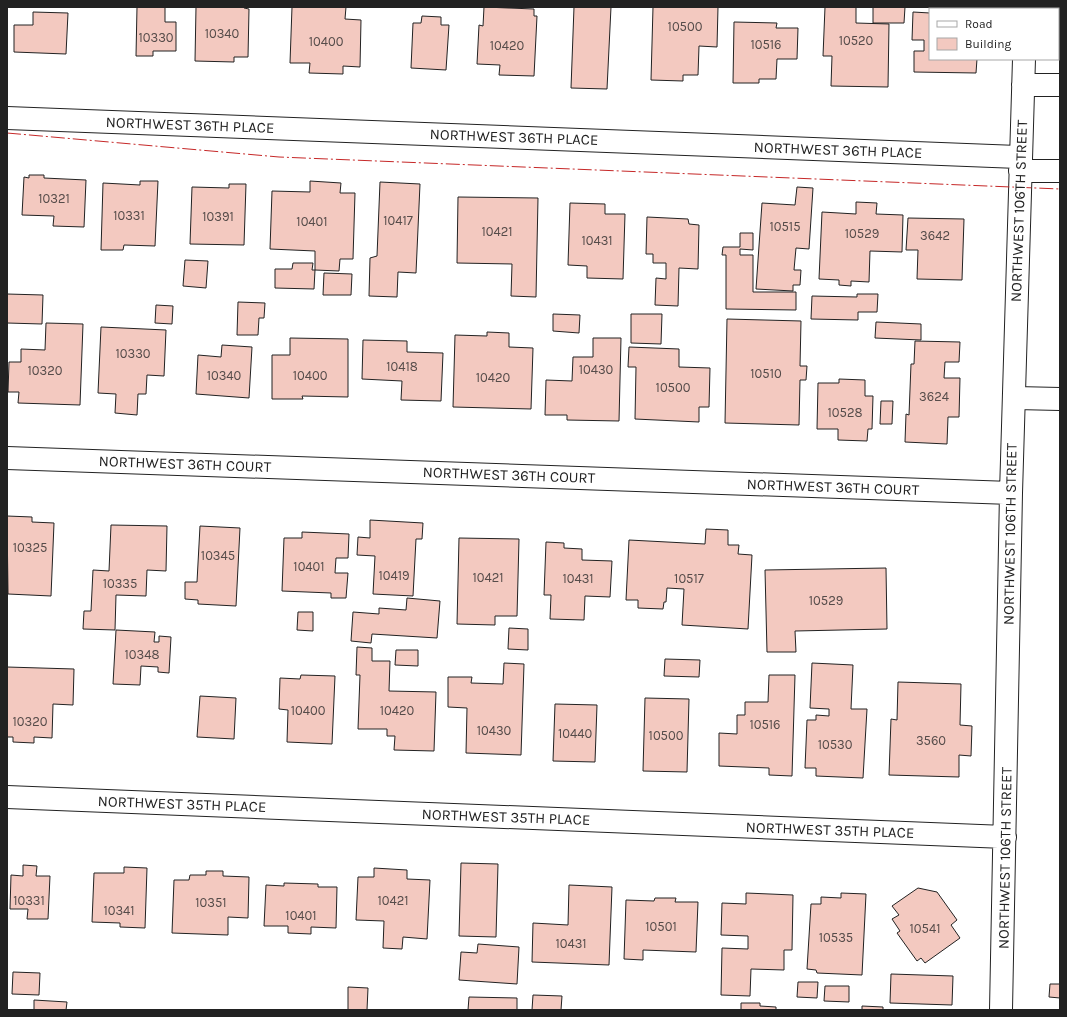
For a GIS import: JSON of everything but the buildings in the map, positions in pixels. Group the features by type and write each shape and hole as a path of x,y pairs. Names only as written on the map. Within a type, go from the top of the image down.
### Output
{"street":[{"name":"NORTHWEST 106TH STREET","path":"1001,1010 1011,493 1024,60"},
{"path":"1023,85 1060,84"},
{"name":"NORTHWEST 36TH PLACE","path":"7,118 1020,164 1060,171"},
{"path":"1014,398 1060,399"},
{"name":"NORTHWEST 36TH COURT","path":"7,458 1011,493"},
{"name":"NORTHWEST 35TH PLACE","path":"7,797 1005,837"}],"power":[{"path":"7,133 279,157 1060,189"}]}
